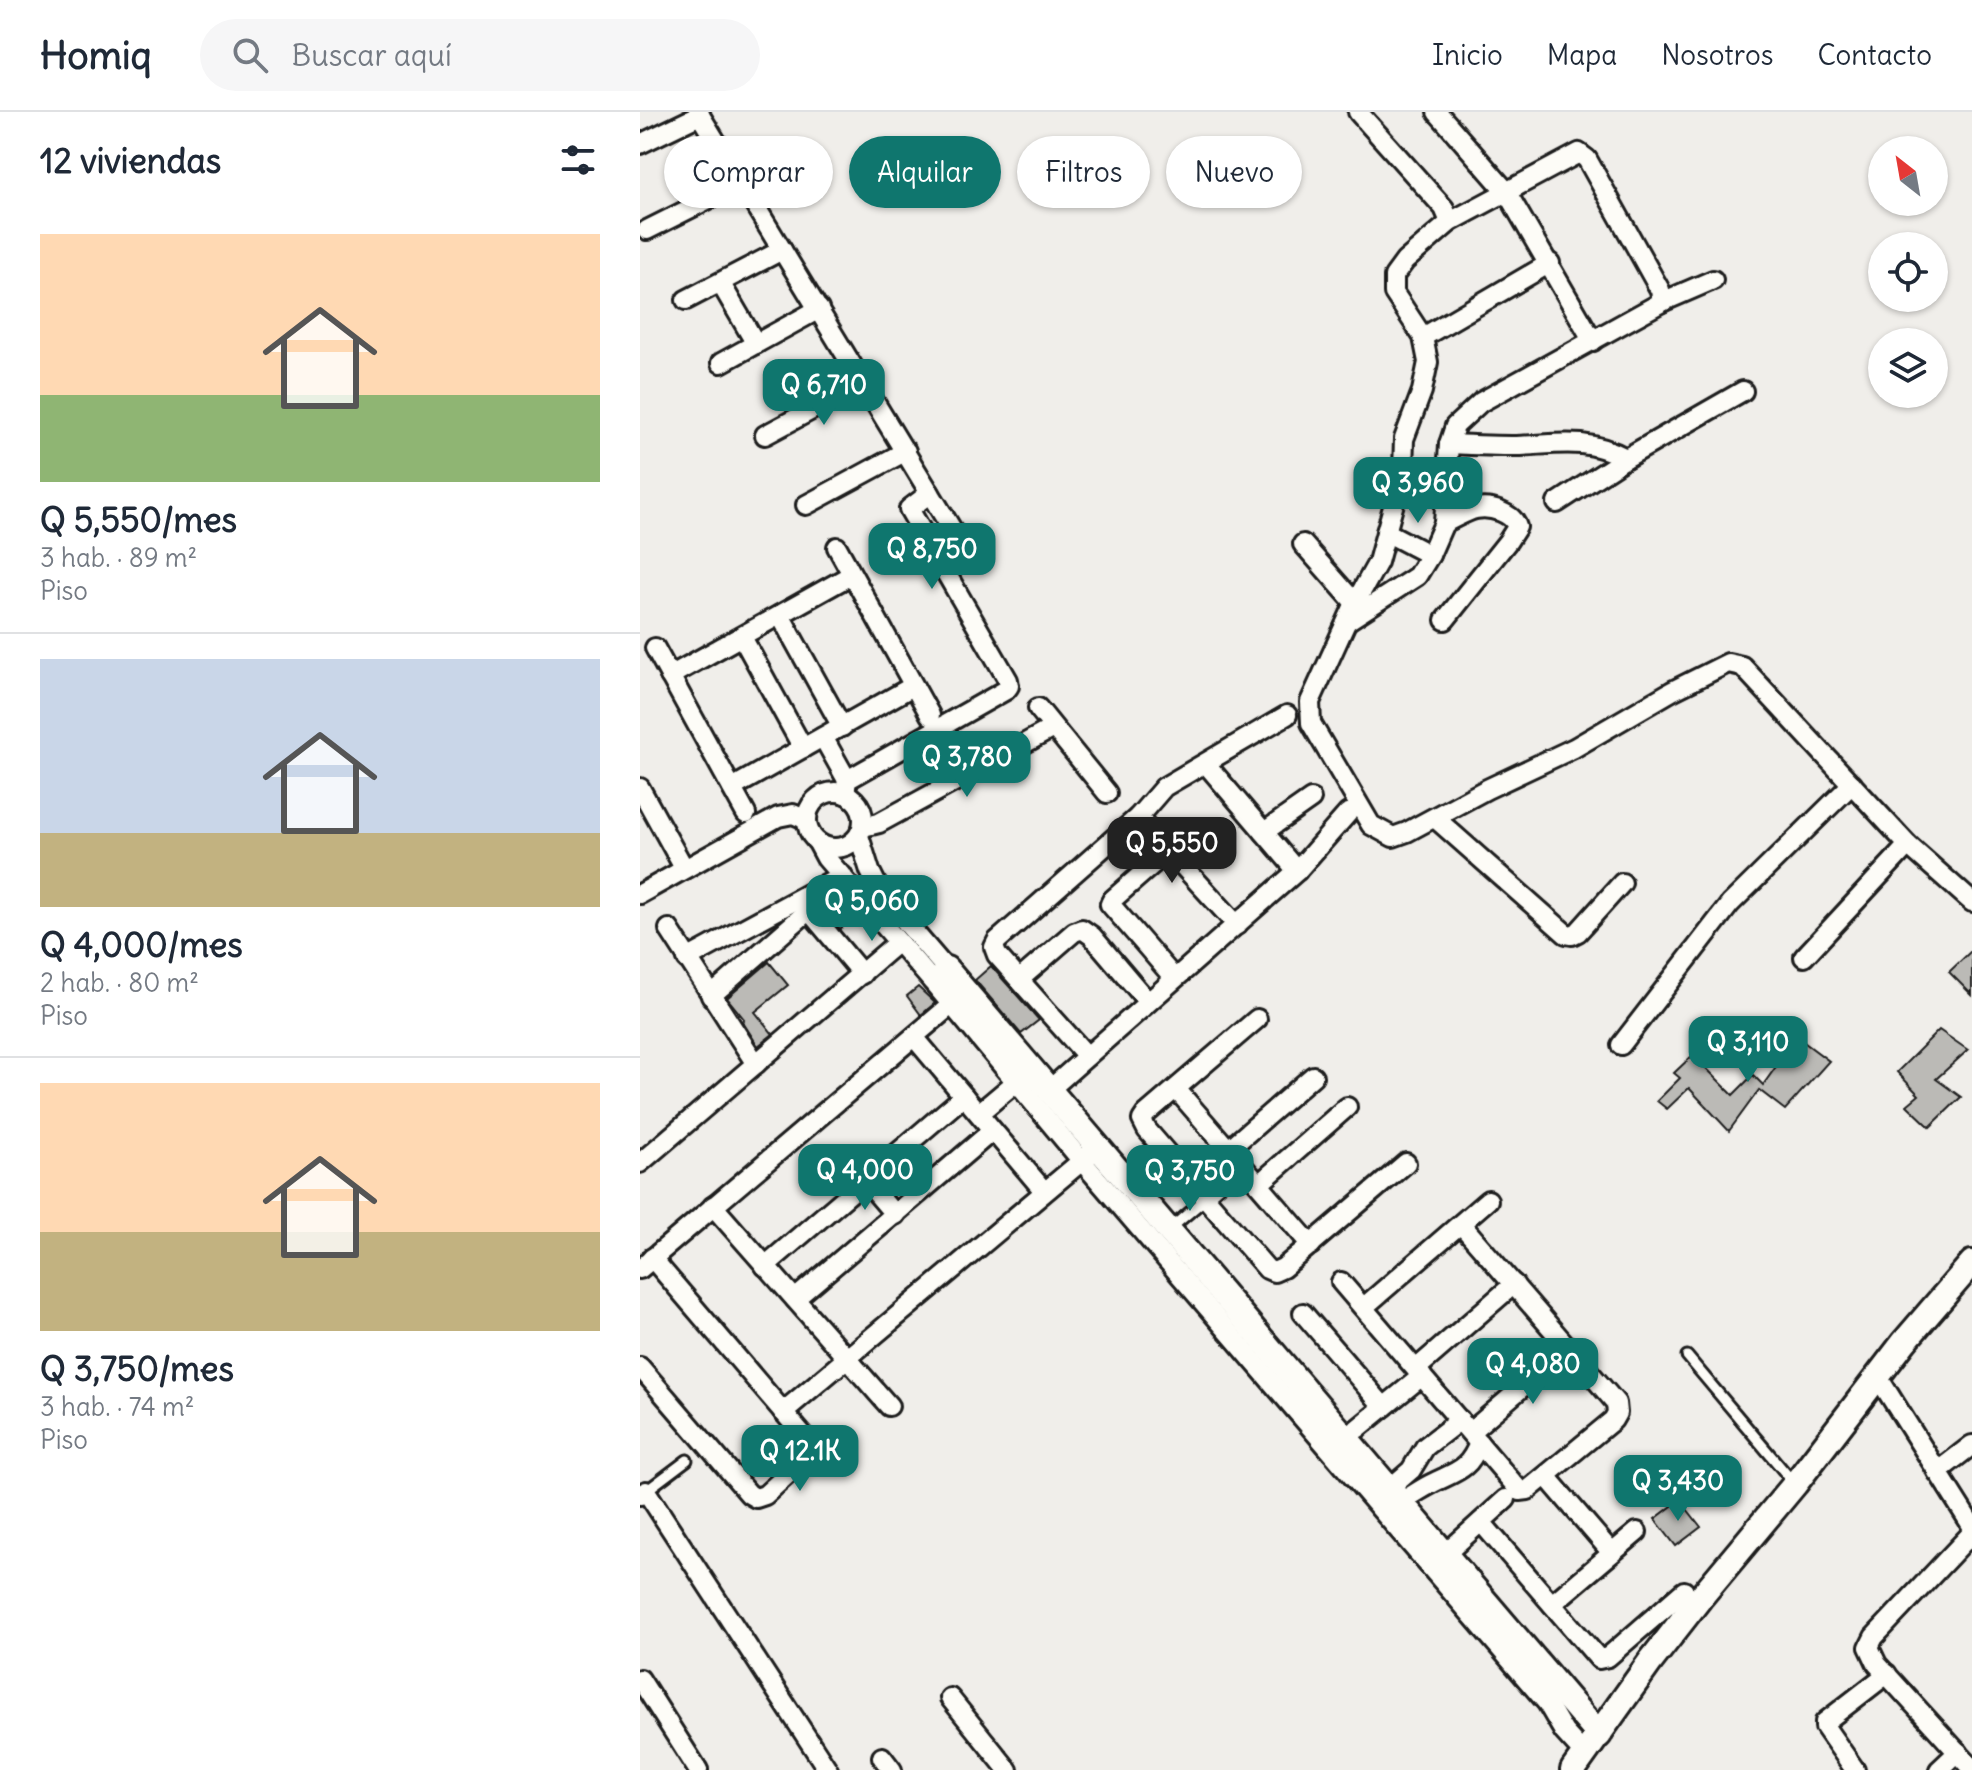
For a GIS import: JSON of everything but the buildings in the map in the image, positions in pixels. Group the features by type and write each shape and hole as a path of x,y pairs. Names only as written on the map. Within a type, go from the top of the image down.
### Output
{"street":[{"path":"1358,112 1444,208 1450,222"},
{"path":"1437,112 1506,191 1593,341"},
{"path":"640,144 699,113 713,136"},
{"path":"1662,302 1660,290 1587,159 1579,153 1450,222 1405,261 1394,276 1394,293 1423,337 1428,362 1422,391 1404,439 1403,470 1378,562 1310,702 1311,723 1371,825 1393,837 1574,748 1672,691 1728,663 1742,666 1908,845 1972,902"},
{"path":"647,230 691,208"},
{"path":"756,208 955,535 932,551"},
{"path":"686,300 782,250"},
{"path":"1423,337 1550,263"},
{"path":"1352,612 1384,600 1417,576 1430,555 1444,523 1449,444 1455,426 1481,402 1662,302 1713,280"},
{"path":"721,284 756,344"},
{"path":"721,363 819,309"},
{"path":"765,435 864,382"},
{"path":"1557,503 1626,458 1743,391"},
{"path":"1449,444 1514,446 1578,442 1605,447 1626,458"},
{"path":"806,505 906,451"},
{"path":"930,493 909,509 1009,686 846,787 819,797 813,803 807,820 812,836 826,858 898,942 939,975 951,1005 1023,1074 1049,1090 1090,1154 1169,1231 1599,1735"},
{"path":"1444,523 1477,509 1508,514 1513,517 1517,527 1445,620"},
{"path":"1386,532 1430,555"},
{"path":"1303,544 1352,612"},
{"path":"837,547 930,715"},
{"path":"670,676 851,575"},
{"path":"780,615 842,727"},
{"path":"742,637 803,748"},
{"path":"655,648 746,814"},
{"path":"732,788 913,686"},
{"path":"1038,708 1107,793"},
{"path":"1087,1056 997,955 994,947 997,941 1138,817 1164,787 1287,715"},
{"path":"818,843 835,849 852,843 861,832 1053,728"},
{"path":"823,737 846,787 862,811 861,832 870,871 881,893 939,975 1547,1703 1579,1763 1675,1630 1795,1484 1904,1342 1972,1263"},
{"path":"1206,764 1297,871"},
{"path":"1621,1045 1730,904 1852,784"},
{"path":"640,788 684,868"},
{"path":"1264,832 1311,799"},
{"path":"1049,1090 1297,871 1348,813"},
{"path":"643,885 684,868 778,817 793,814 807,820"},
{"path":"1138,817 1237,925"},
{"path":"1435,818 1566,934 1578,932 1622,883"},
{"path":"1804,957 1908,845"},
{"path":"1169,850 1110,904 1174,978"},
{"path":"711,996 804,905 842,875"},
{"path":"687,959 804,905"},
{"path":"804,905 862,974"},
{"path":"669,929 756,1064"},
{"path":"1020,979 1074,932 1082,929 1092,936 1148,1002"},
{"path":"640,1163 898,942"},
{"path":"640,1367 749,1494 756,1498 765,1495 811,1453 809,1442 783,1412 646,1263 951,1005"},
{"path":"1257,1019 1146,1114 1143,1123 1205,1199 1270,1271 1283,1268 1406,1163"},
{"path":"914,1037 1044,1191"},
{"path":"979,1113 1023,1074"},
{"path":"1229,1149 1313,1076"},
{"path":"1176,1089 1311,1245"},
{"path":"765,1266 964,1096"},
{"path":"1259,1184 1347,1107"},
{"path":"795,1299 992,1131"},
{"path":"783,1412 1090,1154"},
{"path":"866,1181 895,1215"},
{"path":"1364,1307 1488,1200"},
{"path":"713,1206 889,1406"},
{"path":"1341,1282 1520,1491 1528,1490 1613,1420 1617,1413 1616,1403 1461,1224"},
{"path":"1357,1429 1514,1284"},
{"path":"1303,1313 1384,1407"},
{"path":"1394,1496 1425,1447 1470,1432 1568,1348"},
{"path":"1878,1377 1972,1526"},
{"path":"1394,1496 1456,1473 1472,1459 1470,1432"},
{"path":"1937,1472 1972,1445"},
{"path":"1546,1476 1612,1553"},
{"path":"643,1493 828,1770"},
{"path":"1454,1546 1506,1499"},
{"path":"1481,1522 1595,1656 1604,1659 1684,1591"},
{"path":"1552,1604 1637,1532"},
{"path":"1972,1533 1872,1640 1869,1647 1872,1657 1972,1768"},
{"path":"1855,1770 1825,1727 1825,1722 1887,1674"},
{"path":"640,1679 698,1770"},
{"path":"950,1698 1008,1770"},
{"path":"1939,1770 1958,1752"}],"lane":[{"path":"1169,1231 1243,1167"},
{"path":"1687,1356 1795,1484"},
{"path":"643,1493 687,1460"}]}
